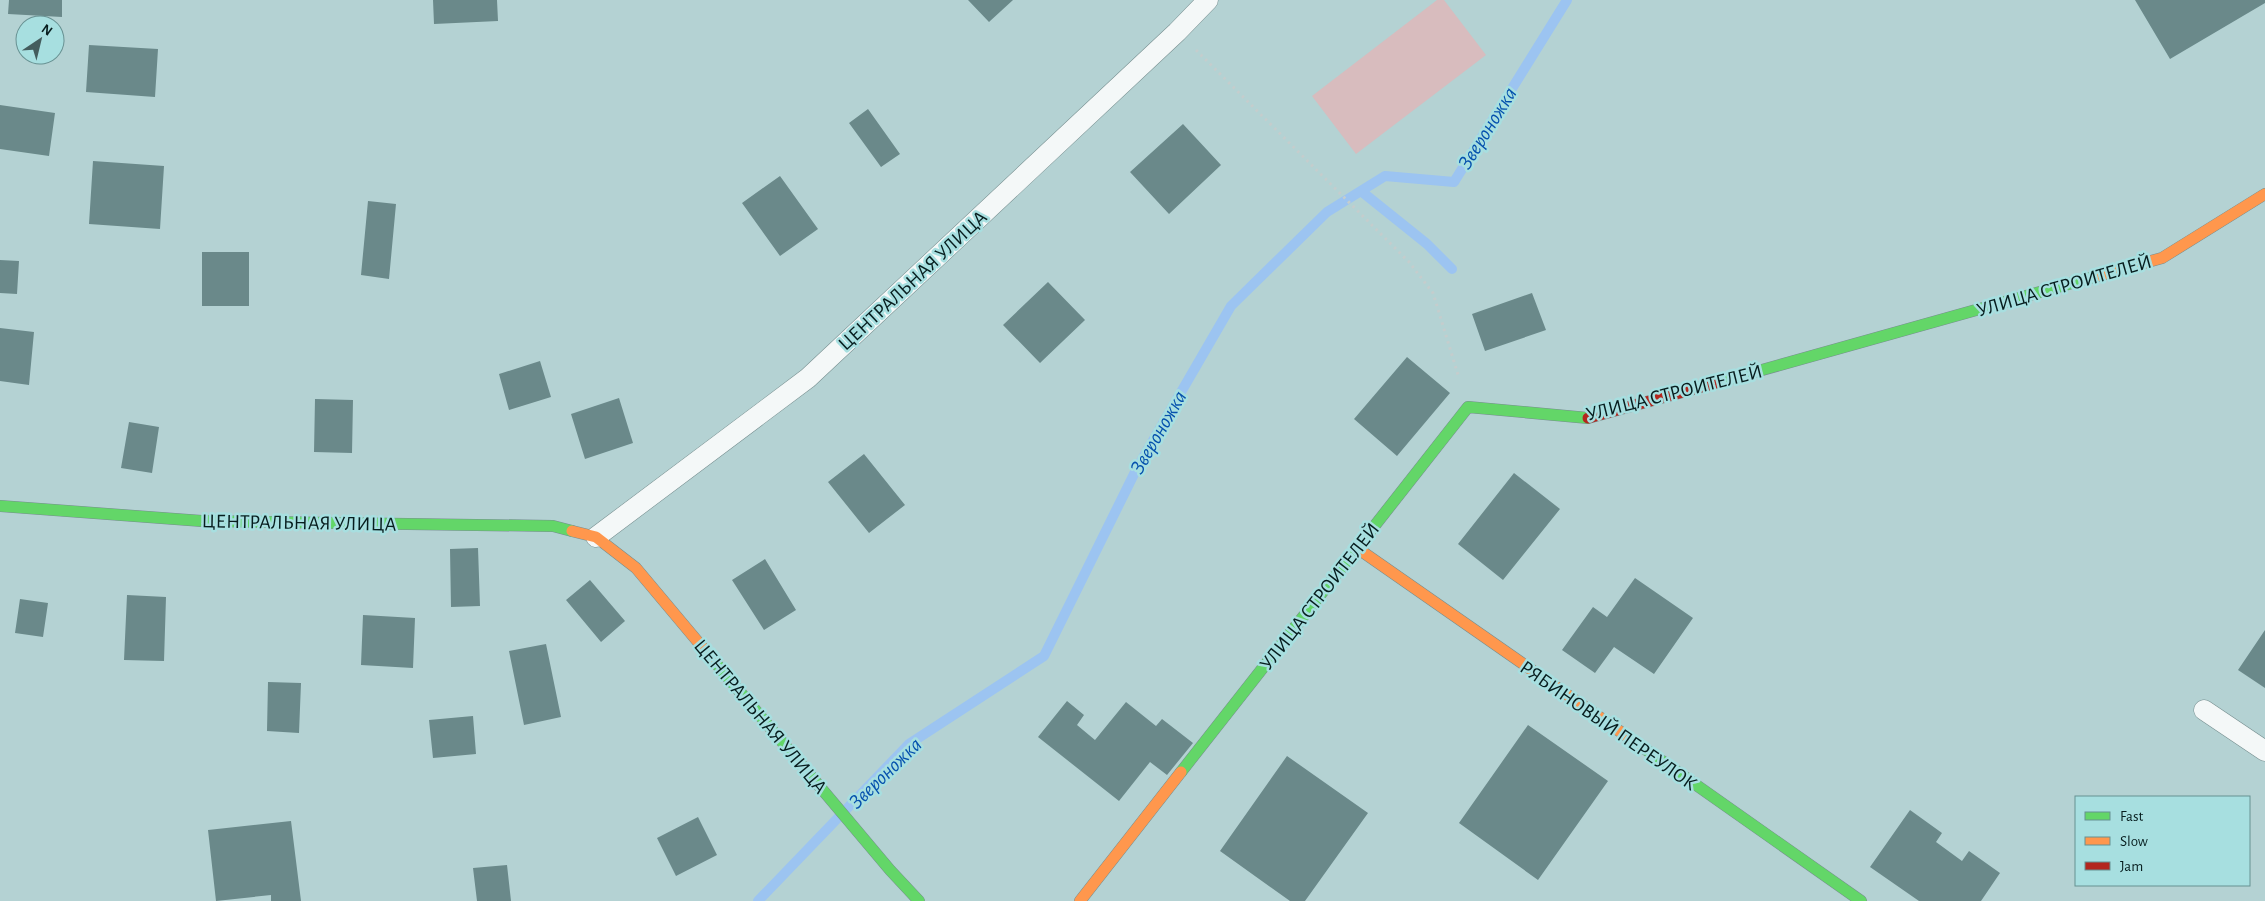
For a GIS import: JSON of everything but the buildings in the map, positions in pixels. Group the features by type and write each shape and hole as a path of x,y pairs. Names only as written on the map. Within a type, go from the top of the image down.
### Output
{"street":[{"name":"УЛИЦА СТРОИТЕЛЕЙ","path":"1080,901 1468,407 1590,418 2162,258 2265,194"},
{"name":"ЦЕНТРАЛЬНАЯ УЛИЦА","path":"0,506 202,521 553,526 596,537 636,568 857,831 919,901"},
{"name":"РЯБИНОВЫЙ ПЕРЕУЛОК","path":"1357,548 1861,901"}],"lane":[{"name":"ЦЕНТРАЛЬНАЯ УЛИЦА","path":"596,537 808,378 1177,32 1208,0"},
{"path":"2204,710 2265,751"}],"path":[{"path":"1177,32 1409,262 1433,293 1468,407"}],"shaded area":[{"path":"1437,0 1444,0 1486,55 1356,154 1312,96"}],"waterway":[{"name":"Звероножка","path":"758,901 909,744 1044,656 1137,468 1231,306 1327,212 1385,176 1454,182 1567,0"},
{"path":"1361,191 1427,244 1452,269"}],"traffic: fast":[{"path":"1719,382 2097,276"},
{"path":"1181,772 1468,407 1588,418"},
{"path":"0,506 202,521 553,526 572,531"},
{"path":"714,661 890,870 919,901"},
{"path":"1638,744 1861,901"}],"traffic: slow":[{"path":"2097,276 2162,258 2265,194"},
{"path":"572,531 596,537 636,568 714,661"},
{"path":"1357,548 1638,744"},
{"path":"1080,901 1181,772"}],"traffic: jam":[{"path":"1588,418 1719,382"}]}
